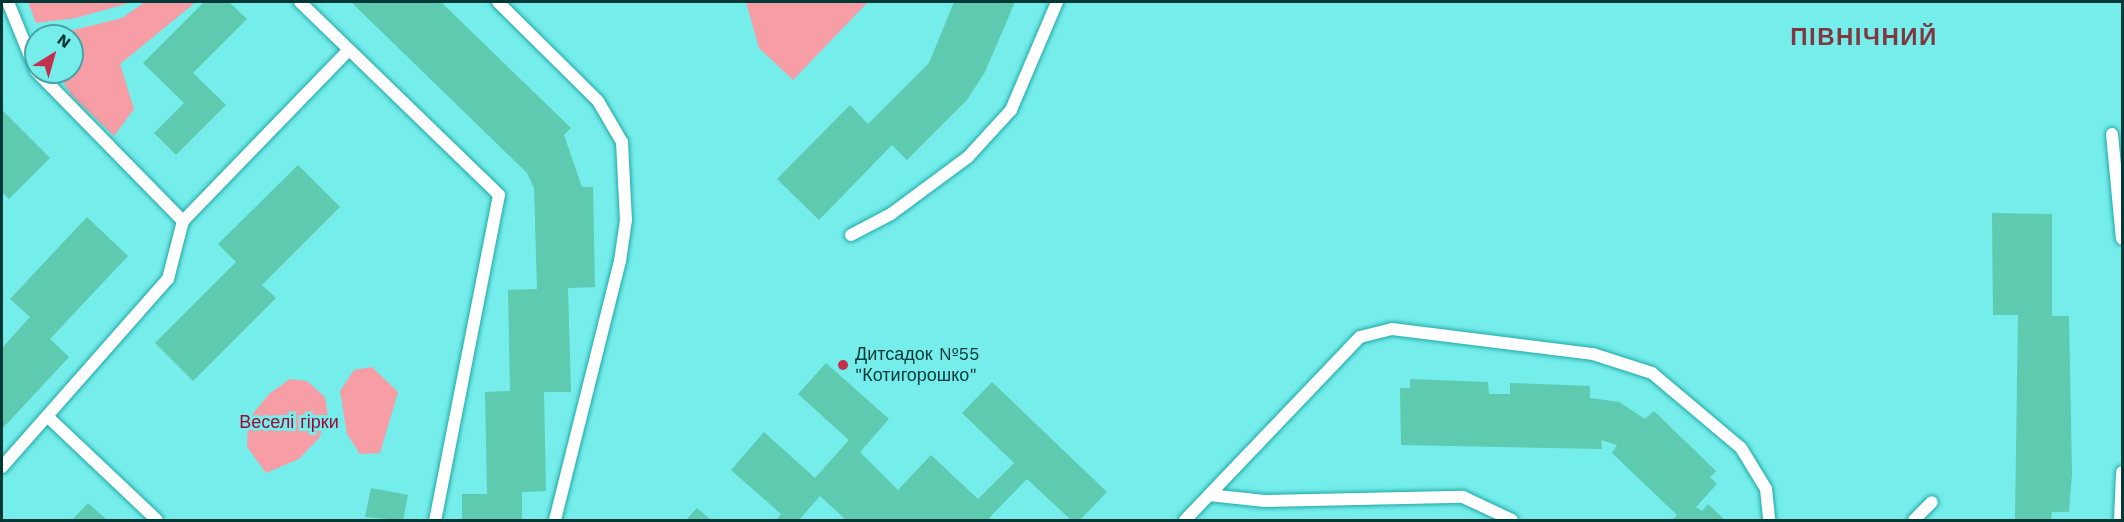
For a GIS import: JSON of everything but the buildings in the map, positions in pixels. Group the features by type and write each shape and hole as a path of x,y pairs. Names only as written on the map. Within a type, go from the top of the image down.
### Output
{"lane":[{"path":"8,2 24,42"},
{"path":"300,2 499,195 435,520"},
{"path":"498,2 598,101 622,142 626,220 620,261 555,520"},
{"path":"851,235 891,214 968,157 1011,110 1057,2"},
{"path":"2,467 94,366 107,342 168,279 183,221 349,50"},
{"path":"48,84 183,221"},
{"path":"2112,134 2122,239"},
{"path":"1185,520 1360,337 1392,329 1593,354 1652,373 1741,448 1766,489 1769,520"},
{"path":"48,417 157,520"},
{"path":"2120,520 2122,472"},
{"path":"1209,495 1265,501 1463,497 1512,520"},
{"path":"1914,520 1932,502"}],"green space":[{"path":"28,2 133,2 76,18 36,23"},
{"path":"145,2 196,2 120,64 134,109 114,136 72,96 64,84 84,84 84,27 122,18"},
{"path":"746,2 868,2 793,80 759,48"},
{"path":"372,367 398,392 380,453 360,454 347,434 340,391 354,370"},
{"name":"Веселі гірки","path":"290,379 307,381 325,397 328,417 319,438 299,459 266,473 247,447 248,420 269,394"}],"place":[{"name":"Дитсадок №55 \"Котигорошко\"","path":"843,365"}],"district":[{"name":"ПІВНІЧНИЙ","path":"1864,38"}]}
